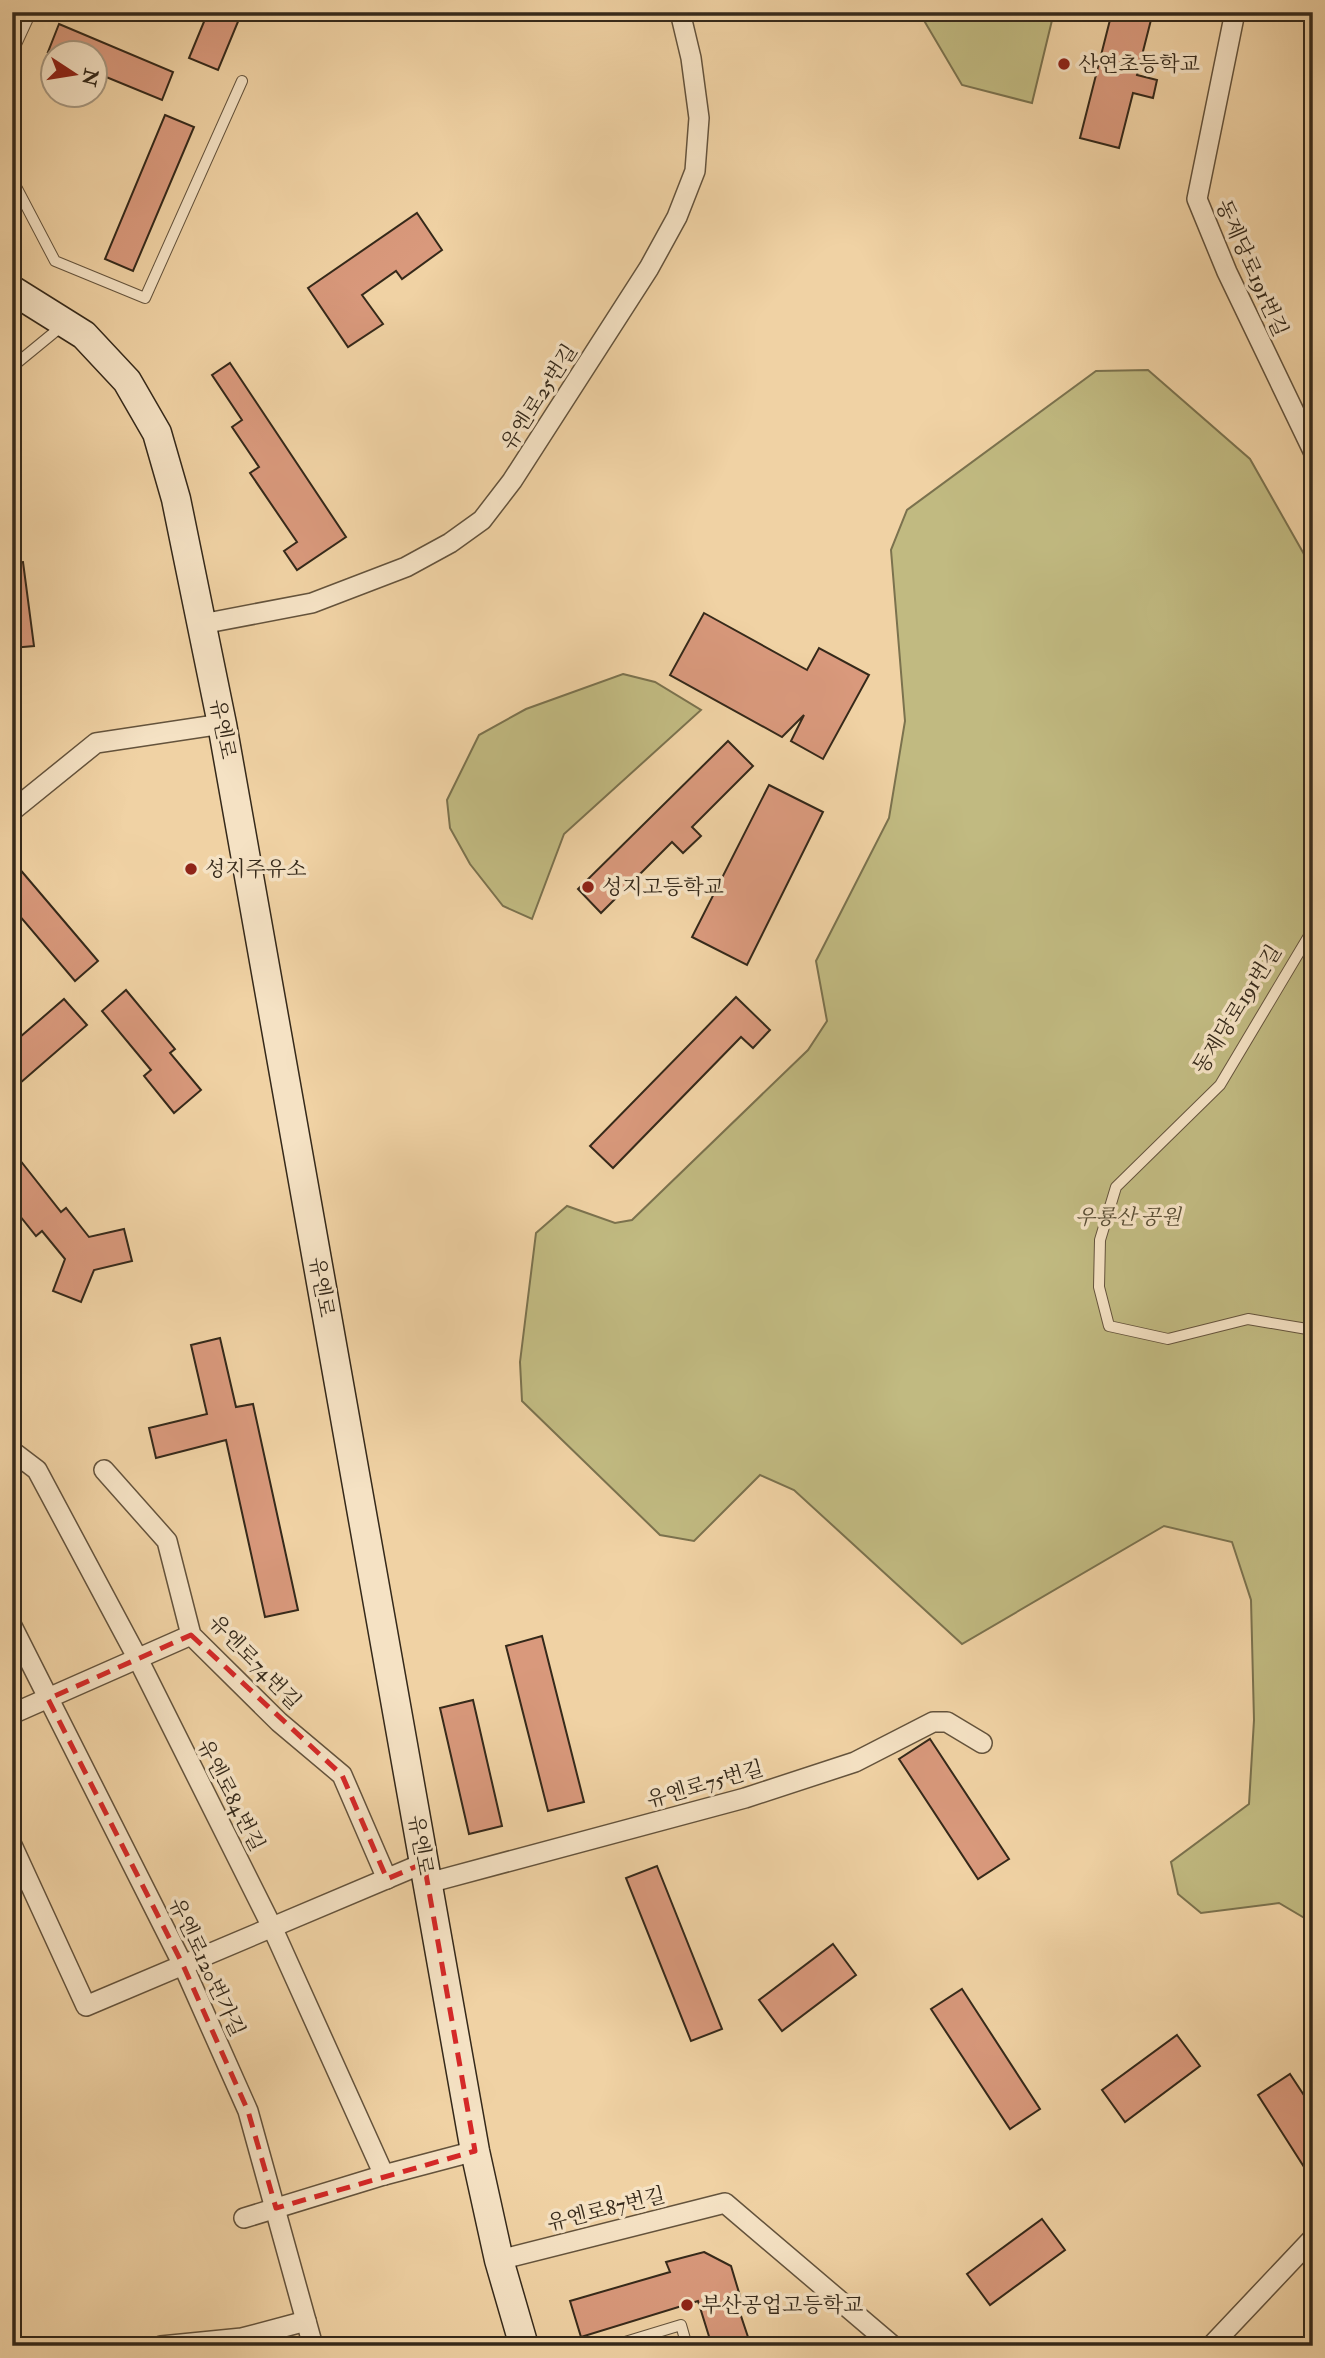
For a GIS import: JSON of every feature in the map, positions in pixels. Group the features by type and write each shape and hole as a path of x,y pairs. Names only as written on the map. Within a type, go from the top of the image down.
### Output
{"main road":[{"name":"유엔로","path":"12,290 84,335 127,381 157,433 176,499 222,724 475,2151 499,2260 524,2346"}],"street":[{"name":"유엔로25번길","path":"202,624 312,603 406,567 450,543 482,520 512,481 649,268 682,206 695,171 699,118 691,58 680,12"},
{"name":"동제당로191번길","path":"1235,12 1197,199 1227,272 1313,451"},
{"path":"12,811 96,743 222,724"},
{"name":"유엔로84번길","path":"12,1451 37,1470 138,1659 272,1927 384,2175"},
{"name":"유엔로74번길","path":"104,1470 167,1541 191,1635 279,1722 342,1775 387,1879"},
{"name":"유엔로120번가길","path":"12,1626 183,1965 248,2111 313,2346"},
{"path":"12,1714 191,1635"},
{"name":"유엔로75번길","path":"426,1873 758,1794 855,1762 933,1722 947,1722 982,1743"},
{"path":"12,1845 86,2006 387,1879 426,1873"},
{"path":"244,2218 384,2175 475,2151"},
{"name":"유엔로87번길","path":"499,2260 725,2203 893,2346"},
{"path":"1218,2343 1313,2238"},
{"path":"161,2346 242,2338 306,2321"}],"lane":[{"path":"12,52 31,12"},
{"path":"12,179 55,261 145,299 242,81"},
{"path":"12,367 65,323"},
{"name":"동제당로191번길","path":"1313,929 1220,1085 1116,1187 1100,1240 1099,1287 1109,1326 1168,1339 1248,1319 1313,1330"},
{"path":"612,2346 681,2325 687,2346"}],"highlighted area":[{"path":"191,1635 342,1775 387,1879 424,1863 475,2151 276,2208 248,2111 183,1965 48,1699"}],"green space":[{"path":"919,12 1054,12 1032,103 962,85"},
{"name":"우룡산 공원","path":"1148,370 1250,459 1313,570 1313,1923 1279,1903 1201,1913 1178,1894 1171,1862 1249,1804 1254,1720 1251,1600 1232,1542 1164,1526 962,1644 794,1490 760,1475 694,1541 660,1535 522,1401 520,1362 536,1233 567,1206 615,1223 632,1220 808,1050 827,1021 816,961 889,818 905,721 891,550 907,510 1096,371"},
{"path":"623,674 655,682 701,710 564,834 532,919 503,906 470,864 450,828 447,800 479,735 526,709"}],"building":[{"path":"208,12 242,12 218,70 189,58"},
{"path":"1112,12 1153,12 1137,75 1157,80 1153,98 1133,93 1119,148 1080,138"},
{"path":"59,24 92,38 54,38"},
{"path":"108,45 173,72 162,100 108,78"},
{"path":"165,115 194,127 133,271 105,259"},
{"path":"417,213 442,250 402,279 396,271 362,295 383,324 348,347 308,288"},
{"path":"230,363 346,537 297,570 284,551 297,542 250,473 259,467 232,427 242,420 212,375"},
{"path":"23,562 34,646 12,648 12,563"},
{"path":"704,613 807,670 819,648 869,675 823,759 791,741 804,715 782,737 670,675"},
{"path":"728,741 753,766 692,827 701,836 683,853 672,842 601,913 578,889"},
{"path":"769,785 823,812 747,965 692,937"},
{"path":"12,860 98,961 75,981 12,907"},
{"path":"126,990 175,1049 170,1053 201,1090 174,1113 144,1076 151,1070 102,1011"},
{"path":"736,997 770,1030 753,1048 741,1037 613,1168 590,1146"},
{"path":"64,999 87,1025 12,1090 12,1044"},
{"path":"12,1150 61,1212 66,1208 89,1237 124,1229 132,1261 94,1270 81,1302 53,1291 65,1259 42,1231 36,1236 12,1206"},
{"path":"220,1338 236,1407 253,1404 298,1610 265,1617 226,1440 156,1458 149,1428 207,1414 191,1345"},
{"path":"542,1636 584,1802 548,1811 506,1646"},
{"path":"473,1700 502,1826 469,1834 440,1708"},
{"path":"930,1739 1009,1859 978,1879 899,1759"},
{"path":"657,1866 722,2029 691,2041 626,1878"},
{"path":"833,1944 856,1975 782,2031 759,2000"},
{"path":"962,1989 1040,2109 1010,2129 931,2009"},
{"path":"1177,2035 1200,2066 1125,2122 1102,2090"},
{"path":"1290,2074 1313,2109 1313,2181 1258,2095"},
{"path":"1042,2219 1065,2250 990,2305 967,2274"},
{"path":"704,2252 731,2266 740,2296 735,2298 751,2346 712,2346 698,2301 581,2337 570,2301 670,2272 666,2262"}],"place":[{"name":"산연초등학교","path":"1064,64"},
{"name":"성지주유소","path":"191,869"},
{"name":"성지고등학교","path":"588,887"},
{"name":"부산공업고등학교","path":"687,2305"}]}
